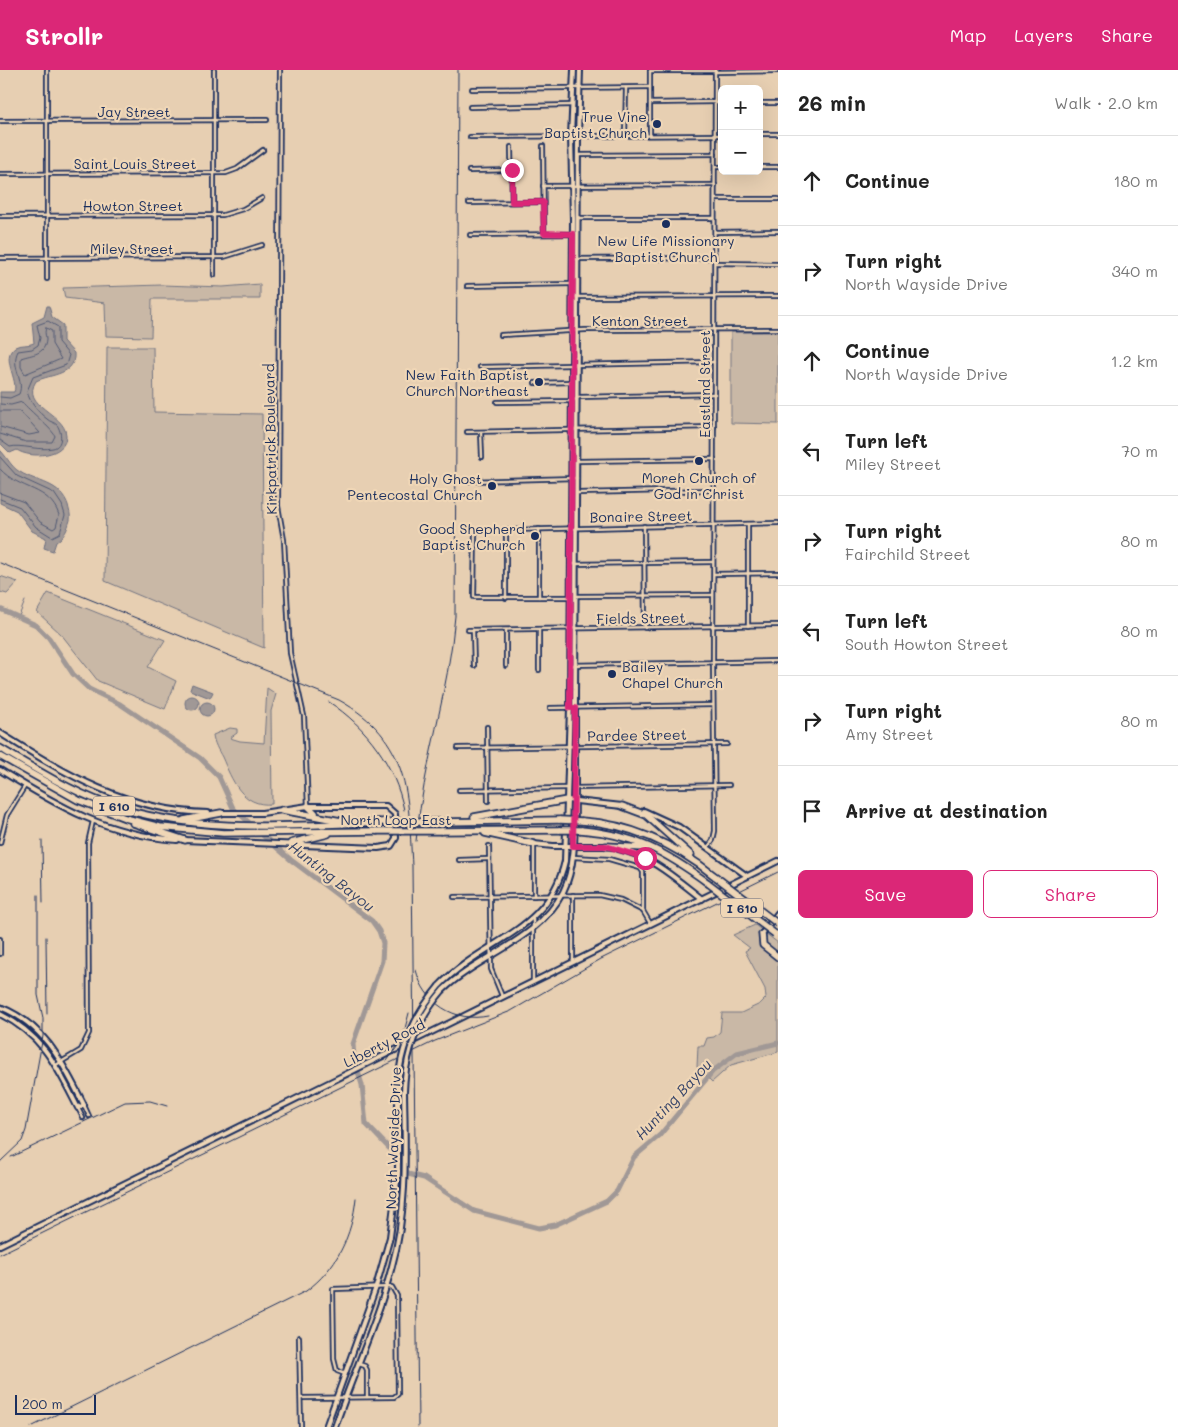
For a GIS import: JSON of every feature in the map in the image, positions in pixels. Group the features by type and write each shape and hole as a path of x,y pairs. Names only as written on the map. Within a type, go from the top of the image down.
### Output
{"highway":[{"name":"North Loop East","path":"0,748 76,791 123,809 200,824 264,825 560,820 608,824 646,834 675,848 701,865 778,924"},
{"name":"North Loop East","path":"0,756 56,789 125,818 189,831 248,833 582,830 631,839 671,857 776,935"},
{"path":"463,821 567,800"},
{"path":"308,806 319,815"},
{"path":"622,806 646,815 656,822 701,865"},
{"path":"282,810 319,815 350,823"},
{"path":"172,820 204,818 221,813"},
{"path":"125,818 141,827 185,840"},
{"path":"476,831 534,844"},
{"path":"291,844 339,832"},
{"path":"606,846 642,846 671,857"},
{"path":"762,934 763,945 778,957"}],"main road":[{"name":"North Wayside Drive","path":"326,1427 376,1287 390,1237 398,1174 398,1092 401,1059 409,1034 422,1009 439,986 460,966 533,919 553,896 561,877 567,846 570,708 573,234 571,136 574,70"},
{"name":"North Wayside Drive","path":"335,1427 386,1287 398,1240 405,1183 404,1092 406,1065 413,1039 427,1011 443,990 460,976 545,918 562,895 570,876 573,858 575,801 576,596 578,564 578,136 580,70"},
{"path":"573,234 579,234"},
{"path":"0,733 52,766 107,793 164,808 221,813 248,813 308,806 388,806 396,816 395,841 389,847 378,848 185,840 144,835 93,822 57,805 0,770"},
{"path":"567,800 622,806 663,818 708,847 747,876"},
{"path":"534,844 606,846 645,858 702,899"},
{"name":"Liberty Road","path":"0,1245 778,861"},
{"path":"762,934 778,913"},
{"path":"0,1007 20,1017 44,1036 62,1061 84,1106 78,1108 56,1065 36,1038 16,1022 0,1014"},
{"path":"16,1022 20,1017"},
{"path":"360,1330 369,1333"}],"street":[{"path":"47,70 47,279"},
{"path":"214,70 214,275"},
{"name":"Kirkpatrick Boulevard","path":"280,70 278,497 285,544 290,653 304,716 308,806"},
{"path":"650,135 650,71 778,71"},
{"name":"Eastland Street","path":"708,847 713,840 715,831 713,562 715,71"},
{"path":"472,89 650,87"},
{"path":"626,88 626,135"},
{"path":"650,103 715,103"},
{"path":"763,103 778,103"},
{"path":"470,107 573,105"},
{"name":"Jay Street","path":"0,121 267,120"},
{"path":"763,134 778,134"},
{"path":"470,138 715,135"},
{"path":"543,146 544,233"},
{"path":"511,147 512,202"},
{"name":"Saint Louis Street","path":"0,174 214,173 237,169 263,150"},
{"path":"578,155 715,154"},
{"path":"763,167 778,166"},
{"path":"469,171 512,170"},
{"path":"543,186 715,186"},
{"name":"Howton Street","path":"0,216 214,215 234,213 262,198"},
{"path":"715,199 778,199"},
{"path":"469,203 543,202"},
{"path":"578,218 715,218"},
{"path":"715,232 778,231"},
{"path":"470,234 573,234"},
{"name":"Miley Street","path":"0,258 214,258 240,254 262,245"},
{"path":"572,260 715,256 717,264 778,264"},
{"path":"467,286 572,284"},
{"path":"572,298 778,296"},
{"name":"Kenton Street","path":"501,335 572,333 579,331 778,329"},
{"path":"480,366 714,362"},
{"path":"534,383 572,382"},
{"path":"497,402 572,401 579,397 715,394"},
{"path":"467,432 571,431 578,429 714,426"},
{"path":"481,432 482,456"},
{"path":"578,461 714,458"},
{"path":"469,481 578,478"},
{"path":"578,493 714,490"},
{"name":"Bonaire Street","path":"506,598 474,597 475,531 778,523"},
{"path":"748,524 748,626"},
{"path":"644,526 645,628"},
{"path":"506,529 506,598 713,595"},
{"path":"539,529 539,597"},
{"path":"571,564 713,562"},
{"path":"714,574 778,573"},
{"name":"Fields Street","path":"468,630 778,625"},
{"path":"474,630 474,666"},
{"path":"506,630 506,666"},
{"path":"539,630 539,670"},
{"path":"570,665 778,662"},
{"path":"550,708 713,705"},
{"path":"487,727 488,802"},
{"name":"Pardee Street","path":"458,748 727,744"},
{"path":"0,843 7,816 25,785"},
{"path":"575,788 729,785"},
{"path":"459,790 567,788"},
{"path":"56,1065 85,1045 91,1024 88,843 93,822"},
{"path":"534,844 534,896"},
{"path":"489,846 490,957 495,983 502,996"},
{"path":"573,858 608,859 640,868 643,872 643,911 650,924"},
{"path":"459,860 488,859"},
{"path":"573,895 573,961"},
{"path":"454,897 610,896 643,911"},
{"path":"533,919 533,981"},
{"path":"0,939 0,954"},
{"path":"84,1106 89,1116"},
{"path":"78,1108 83,1118"},
{"path":"300,1398 368,1398 396,1395 399,1388 396,1291 392,1287 334,1288 334,1358 337,1371 345,1374"},
{"path":"299,1337 301,1427"},
{"path":"358,1364 365,1366 367,1370 368,1398"}],"shaded area":[{"path":"260,284 260,299 152,299 151,337 106,336 105,303 65,298 63,288 162,285 223,287"},
{"path":"731,332 778,332 778,424 731,423"},
{"path":"107,347 153,347 154,412 262,414 264,648 105,581"},
{"path":"0,576 18,582 7,594 0,592"},
{"path":"48,593 165,640 148,667 176,681 165,709 98,681 61,634 37,612"},
{"path":"267,688 276,694 271,711 272,804 262,804 246,797 234,783 216,746 213,735 230,728 237,729 237,733 230,738 240,741 264,743"},
{"path":"755,925 778,943 778,1052 731,1065 712,1082 697,1067 698,1046 704,1046 707,1038 714,1037 720,1032 722,1013 741,1013 760,1004 766,998 765,989 745,951 750,948 733,935"}],"water":[{"path":"47,306 49,306 52,317 63,325 63,341 74,353 74,360 67,370 36,381 33,390 34,397 38,403 64,427 65,442 61,448 47,454 30,455 17,450 10,453 0,443 0,392 14,392 14,381 9,362 11,351 17,346 34,343 32,323 44,317"},
{"path":"0,450 17,470 54,487 64,497 68,505 70,520 62,537 56,542 53,551 44,548 46,538 32,531 17,511 0,503"},
{"path":"192,684 213,692 210,698 190,690"},
{"path":"192,696 197,698 199,703 197,708 192,710 187,708 185,703 187,698"},
{"path":"207,702 212,704 214,709 212,714 207,716 202,714 200,709 202,704"}],"waterway":[{"path":"19,616 25,601"},
{"name":"Hunting Bayou","path":"0,609 36,625 49,638 73,674 89,689 120,704 200,758 219,777 233,808 253,826"},
{"name":"Hunting Bayou","path":"259,832 291,860 372,921 379,931 383,943 382,961 353,1044 354,1058 362,1085 366,1124 389,1148 408,1174 424,1178 474,1211 539,1228 555,1225 607,1201 617,1191 634,1157 660,1135 713,1071 737,1053 778,1043"}],"railway":[{"path":"416,841 424,784 447,673 455,616 458,70"},
{"path":"0,563 339,700 363,716 380,733 393,751 401,771 406,792 412,866 418,1427"},
{"path":"329,702 355,723 377,748 394,778 404,810"},
{"path":"42,841 43,903"},
{"path":"0,1254 435,1041 511,1011 601,959 778,872"},
{"path":"0,1162 22,1141 26,1130 43,1036 43,1018 38,995 38,895"},
{"path":"46,937 47,1014"},
{"path":"416,970 426,992 443,1008 464,1016 488,1016"},
{"path":"387,1061 402,1040 409,1013"},
{"path":"11,1157 125,1102 150,1101 167,1106"},
{"path":"31,1427 306,1291 326,1272 341,1250 351,1225 356,1198"}],"place":[{"name":"True Vine Baptist Church","path":"657,124"},
{"name":"New Life Missionary Baptist Church","path":"666,224"},
{"name":"New Faith Baptist Church Northeast","path":"539,382"},
{"name":"Moreh Church of God in Christ","path":"699,461"},
{"name":"Holy Ghost Pentecostal Church","path":"492,486"},
{"name":"Good Shepherd Baptist Church","path":"535,536"},
{"name":"Bailey Chapel Church","path":"612,674"}],"route":[{"path":"512,170 512,202 543,202 544,233 573,234 570,708 575,708 573,846 606,846 625,850 645,858"}]}
